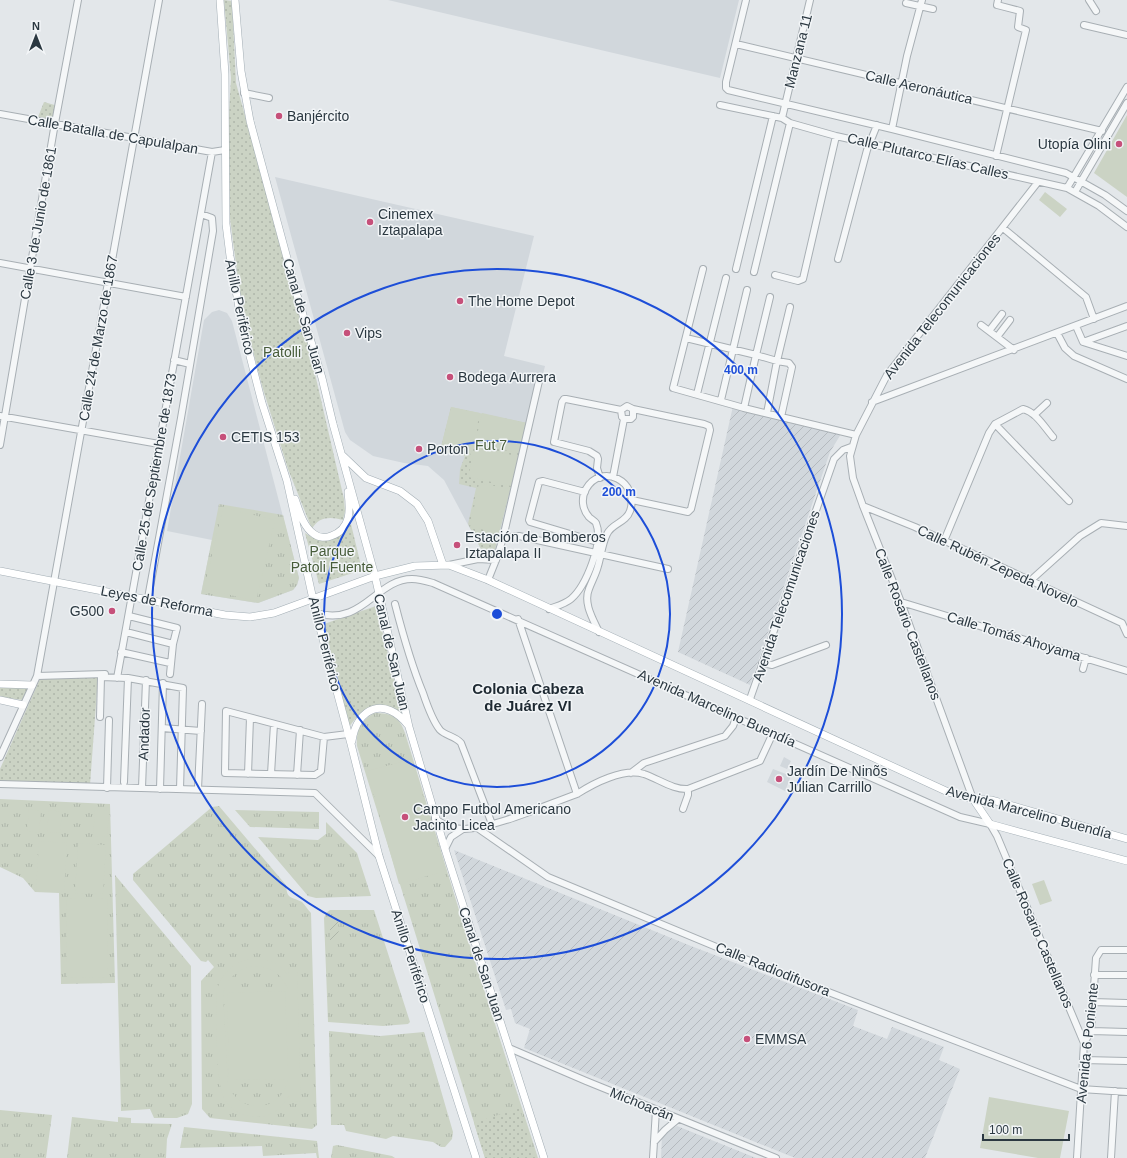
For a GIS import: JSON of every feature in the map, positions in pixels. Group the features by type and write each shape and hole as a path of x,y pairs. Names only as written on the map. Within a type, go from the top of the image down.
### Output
{"main road":[{"name":"Anillo Periférico","path":"220,0 225,74 226,224 238,303 262,403 287,481 316,613 351,744 378,856 476,1158"},
{"name":"Canal de San Juan","path":"235,0 239,55 244,93 266,182 375,576 409,727 444,849 544,1158"},
{"path":"343,456 366,478 400,492 417,504 428,521 446,565"},
{"path":"287,481 308,529 320,537 333,535 345,526 350,515 345,465"},
{"name":"Avenida Marcelino Buendía","path":"313,598 375,576 415,566 446,565 488,580 599,632 750,699 948,792 974,799 992,800 1127,839"},
{"name":"Leyes de Reforma","path":"0,571 148,598 225,614 250,617 274,613 313,598"},
{"path":"0,684 32,684"},
{"path":"0,700 23,705"},
{"path":"351,744 358,721 365,713 374,710 387,710 394,712 402,718 409,727"},
{"path":"974,799 990,824"},
{"name":"Avenida Marcelino Buendía","path":"990,824 1127,861"}],"street":[{"name":"Calle 3 de Junio de 1861","path":"0,445 3,416 78,0"},
{"name":"Calle 24 de Marzo de 1867","path":"37,676 53,580 82,430 107,283 159,0"},
{"path":"736,44 746,0"},
{"name":"Manzana 11","path":"782,118 810,0"},
{"path":"996,156 1026,30 1018,27 1020,11 997,5 998,0"},
{"path":"1089,0 1096,11"},
{"path":"906,3 921,3 933,9"},
{"path":"892,129 921,3"},
{"path":"1084,25 1127,35"},
{"name":"Calle Aeronáutica","path":"736,44 1102,131"},
{"name":"Calle Plutarco Elías Calles","path":"736,44 726,88 732,91 877,125 1074,177 1127,211"},
{"path":"1067,188 1127,87"},
{"path":"244,93 269,98"},
{"path":"1075,192 1127,103"},
{"name":"Calle Plutarco Elías Calles","path":"720,105 782,118 790,123 836,136 1067,188 1099,206 1127,227"},
{"name":"Calle Batalla de Capulalpan","path":"0,114 212,152 225,150"},
{"path":"736,269 773,116"},
{"path":"754,272 790,123"},
{"path":"838,259 870,143 877,125"},
{"path":"775,275 798,281 803,279 836,136"},
{"name":"Calle 25 de Septiembre de 1873","path":"117,676 212,152"},
{"name":"Avenida Telecomunicaciones","path":"750,699 834,459 843,450 851,447 872,402 887,375 903,353 1038,182"},
{"name":"Calle 25 de Septiembre de 1873","path":"148,598 214,224 212,218 201,214"},
{"path":"1003,228 1086,297 1094,318"},
{"path":"0,263 186,297"},
{"path":"703,269 673,388 721,400 744,408 856,435"},
{"path":"697,394 726,278"},
{"path":"721,400 747,290"},
{"path":"744,408 770,297"},
{"path":"872,402 1014,350 1127,306"},
{"path":"767,413 777,361 790,307"},
{"path":"989,331 1002,314"},
{"path":"997,337 1010,320"},
{"path":"981,325 1014,350"},
{"path":"1076,326 1082,342"},
{"path":"1082,342 1127,326"},
{"path":"1057,333 1065,348 1074,356 1127,380"},
{"path":"686,338 756,355 792,366 781,417"},
{"path":"1082,342 1127,356"},
{"path":"174,360 190,364"},
{"path":"488,580 503,538 539,381"},
{"path":"600,478 597,456 589,451 555,443 553,439 564,399 630,419 634,411"},
{"path":"1034,415 1047,403"},
{"path":"613,477 622,416 627,406 634,411 642,411 709,426 710,430 691,509 688,512 632,500"},
{"path":"944,541 989,433 995,424 1023,409 1028,410 1053,438"},
{"path":"3,416 159,444"},
{"path":"995,424 1069,501"},
{"name":"Calle Rosario Castellanos","path":"851,447 850,466 862,506 901,602 974,799"},
{"path":"549,609 571,599 578,591 589,572 598,554 607,534 611,528 625,518 629,513 632,500 629,487 621,480 613,477 600,478 592,482 583,498 584,509 596,523 598,554 598,569 587,596 588,606 599,632"},
{"path":"585,492 543,481 539,482 529,520 530,522 597,542"},
{"name":"Calle Rubén Zepeda Novelo","path":"862,506 944,541 1122,623 1127,634"},
{"path":"1030,581 1080,536 1101,523 1127,526"},
{"path":"503,538 519,536 668,569"},
{"path":"446,565 478,559 496,560"},
{"name":"Avenida Marcelino Buendía","path":"316,613 332,616 339,615 365,605 379,593 402,580 421,579 518,619 736,718 960,817 990,824"},
{"name":"Calle Tomás Ahoyama","path":"901,602 1127,670"},
{"path":"395,604 410,662 428,709 439,729 456,738 461,743 492,824"},
{"path":"129,616 177,628 170,663 170,674"},
{"path":"518,619 577,794"},
{"path":"126,632 173,644"},
{"path":"762,663 772,665 826,644"},
{"path":"122,652 170,663"},
{"path":"1083,669 1086,658"},
{"path":"0,757 32,684 37,676 117,676 163,683 183,688 180,789"},
{"path":"100,716 101,677 117,676"},
{"name":"Andador","path":"124,782 128,678"},
{"name":"Andador","path":"142,788 146,680"},
{"name":"Andador","path":"160,789 163,683"},
{"path":"198,790 202,704"},
{"path":"324,737 320,773 316,775 225,773 226,711 324,737 348,734"},
{"path":"248,774 250,718"},
{"path":"435,819 447,826 463,829 492,824 577,794 588,787 631,773 644,763 725,736 733,726 736,718"},
{"path":"107,788 109,720"},
{"path":"272,774 274,724"},
{"name":"Andador","path":"162,728 201,731"},
{"path":"296,775 300,730"},
{"path":"631,773 643,774 682,789 688,788 760,761 772,733"},
{"path":"0,784 315,793 378,856"},
{"path":"683,809 688,788"},
{"name":"Calle Rosario Castellanos","path":"990,824 1084,1043"},
{"name":"Calle Radiodifusora","path":"476,827 548,877 779,973 1081,1089 1127,1092"},
{"path":"444,849 451,837 463,829"},
{"name":"Avenida 6 Poniente","path":"1077,1158 1084,1043 1091,1030 1094,975 1098,952 1105,949 1127,950"},
{"path":"1094,975 1127,976"},
{"path":"1092,1002 1127,1003"},
{"path":"1091,1030 1127,1032"},
{"name":"Michoacán","path":"509,1048 656,1110 776,1158"},
{"path":"1083,1060 1127,1062"},
{"path":"1111,1158 1115,1091"},
{"path":"653,1158 656,1110"},
{"path":"654,1142 664,1130 678,1119"}],"shaded area":[{"path":"388,0 739,0 720,78"},
{"path":"275,177 534,236 504,356 545,366 498,559 481,549 444,480 428,466 404,463 373,456 350,440 345,432"},
{"name":"CETIS 153","path":"219,310 227,313 232,321 299,578 297,585 293,590 258,603 201,594 212,540 167,531 204,320 212,312"},
{"path":"733,406 841,434 830,452 750,685 678,652"},
{"path":"784,757 791,761 787,769 780,766"},
{"name":"Jardín De Ninõs Julian Carrillo","path":"773,769 791,776 785,791 767,782"},
{"path":"454,850 691,946 858,1010 853,1026 887,1039 892,1027 944,1047 939,1060 960,1069 925,1158 795,1158 524,1048 530,1029 515,1023 511,1009 506,1010"},
{"path":"677,1126 756,1158 661,1158 662,1135"}],"green space":[{"name":"Patolli","path":"224,0 232,1 236,83 309,348 344,499 345,511 343,520 326,518 318,522 312,529 288,469 263,389 242,309 229,211 227,151 231,78"},
{"path":"44,102 58,106 53,119 38,117"},
{"name":"Utopía Olini","path":"1127,115 1127,197 1094,173"},
{"path":"1045,192 1067,209 1060,217 1039,200"},
{"name":"Fut 7","path":"451,407 527,423 493,557 481,549 468,524 476,488 459,484 460,469 465,456 440,451"},
{"path":"451,407 480,413 470,457 440,451"},
{"path":"482,413 527,423 519,453 475,444"},
{"path":"475,448 518,456 511,486 468,477"},
{"path":"479,483 510,489 499,533 470,527"},
{"path":"219,504 283,515 299,578 297,585 293,590 258,603 201,594"},
{"path":"223,508 275,520 256,601 204,589"},
{"name":"Parque Patoli Fuente","path":"351,524 362,570 319,584 305,533 318,540 330,540 341,535"},
{"path":"376,606 403,714 387,706 373,706 361,713 349,727 324,624"},
{"path":"98,677 90,785 0,782 0,769 40,679"},
{"path":"31,685 23,700 0,697 0,686"},
{"path":"374,713 390,715 397,719 403,727 470,946 538,1158 485,1158 357,746 357,735 362,723"},
{"name":"Campo Futbol Americano Jacinto Licea","path":"412,759 445,871 399,884 367,771"},
{"path":"0,799 110,804 115,983 61,984 59,893 35,892 23,878 0,867"},
{"path":"219,806 286,885 287,893 290,897 302,902 311,913 317,1125 312,1129 210,1118 202,1109 201,981 214,967 208,960 206,962 201,961 133,880 133,874 212,807"},
{"path":"29,809 41,811 39,833 27,831"},
{"path":"49,810 62,812 60,833 47,832"},
{"path":"95,810 109,811 107,837 93,836"},
{"path":"235,810 319,812 319,829 250,827"},
{"path":"326,822 357,853 371,896 316,898 308,896 258,837 318,840 326,834"},
{"path":"39,841 67,843 64,892 36,890"},
{"path":"78,843 106,845 103,894 75,893"},
{"path":"115,875 191,966 192,1104 188,1114 177,1118 154,1118 150,1109 121,1111"},
{"path":"1044,880 1052,901 1040,905 1032,884"},
{"path":"107,898 108,977 67,978 66,899"},
{"path":"330,910 374,910 410,1022 408,1024 383,1026 328,1022 324,918 326,913"},
{"path":"330,920 338,920 339,939 330,940"},
{"path":"259,957 278,964 288,975 289,968 297,968 301,1101 291,1102 289,1096 279,1109 260,1117 249,1116 241,1113 233,1109 226,1102 221,1089 218,1063 216,994 218,986 231,968 243,961","holes":["258,966 269,969 278,975 288,990 288,1070 285,991 227,993 229,1080 288,1079 284,1090 278,1098 270,1104 252,1106 242,1102 234,1096 228,1086 223,993 227,983 233,975 246,968"]},
{"path":"329,1031 380,1036 424,1032 453,1132 452,1139 445,1147 441,1147 433,1142 393,1136 386,1139 346,1131 344,1125 331,1125"},
{"path":"989,1097 1069,1111 1060,1158 1038,1158 980,1148"},
{"path":"519,1108 535,1158 485,1158 474,1123"},
{"path":"0,1110 52,1115 46,1158 0,1158"},
{"path":"72,1117 118,1122 118,1117 131,1118 131,1123 172,1124 167,1139 166,1158 67,1158"},
{"path":"184,1127 317,1141 319,1158 317,1158 316,1153 263,1156 262,1146 180,1148"},
{"path":"337,1145 392,1156 395,1158 331,1158 333,1146"}],"place":[{"name":"Banjército","path":"279,116"},
{"name":"Utopía Olini","path":"1119,144"},
{"name":"Cinemex Iztapalapa","path":"370,222"},
{"name":"The Home Depot","path":"460,301"},
{"name":"Vips","path":"347,333"},
{"name":"Bodega Aurrera","path":"450,377"},
{"name":"CETIS 153","path":"223,437"},
{"name":"Porton","path":"419,449"},
{"name":"Estación de Bomberos Iztapalapa II","path":"457,545"},
{"name":"G500","path":"112,611"},
{"name":"Jardín De Ninõs Julian Carrillo","path":"779,779"},
{"name":"Campo Futbol Americano Jacinto Licea","path":"405,817"},
{"name":"EMMSA","path":"747,1039"}],"district":[{"name":"Colonia Cabeza de Juárez VI","path":"528,696"}]}
